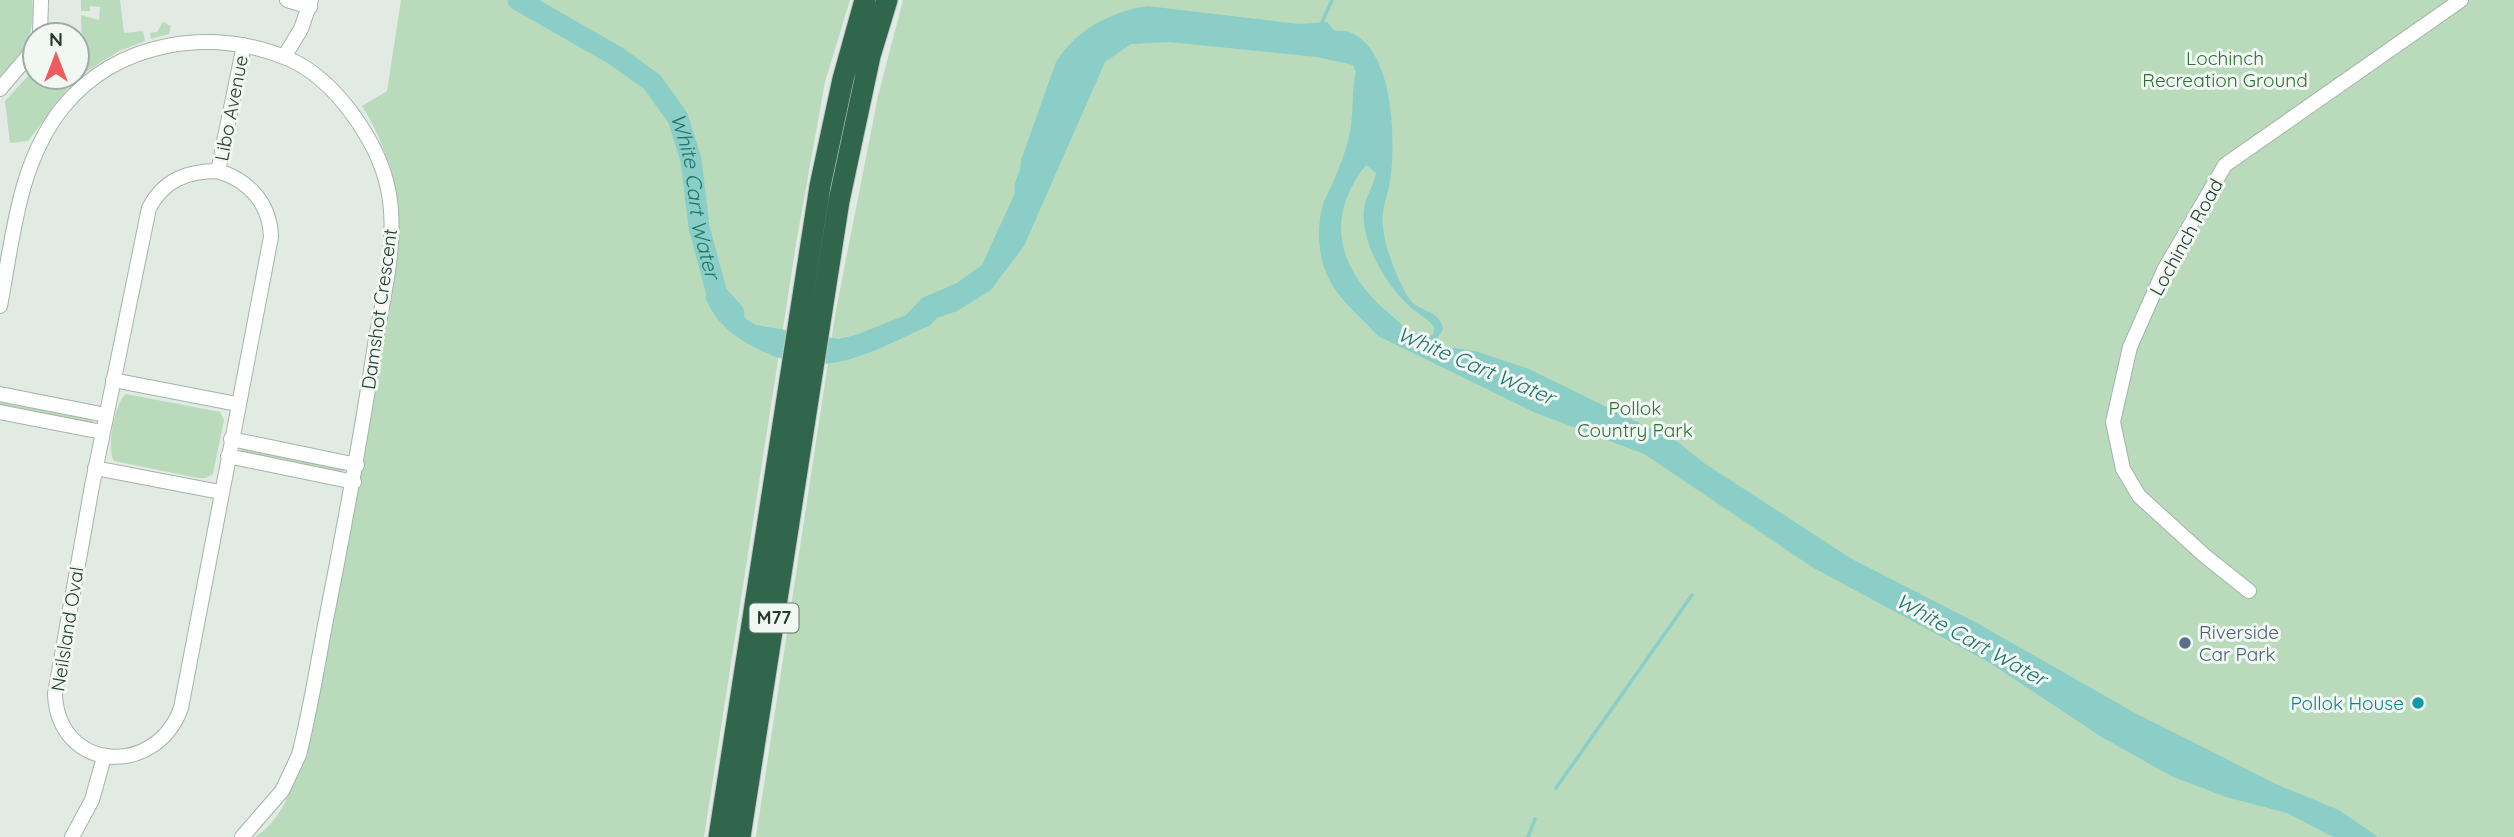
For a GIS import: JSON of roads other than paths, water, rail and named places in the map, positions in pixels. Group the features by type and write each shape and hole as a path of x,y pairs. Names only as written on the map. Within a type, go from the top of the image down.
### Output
{"highway":[{"name":"M77","path":"740,837 797,397 803,289 833,123 865,0"},
{"name":"M77","path":"719,837 797,397 825,292 846,161 870,57 887,0"}],"street":[{"path":"40,21 41,0"},
{"path":"284,57 310,4 287,0"},
{"name":"Lochinch Road","path":"2249,591 2205,556 2139,496 2123,469 2113,422 2130,347 2164,270 2225,165 2461,0"},
{"name":"Damshot Crescent","path":"0,306 20,198 31,162 46,131 64,105 86,85 115,64 151,48 209,41 244,45 284,57 337,95 372,142 388,190 391,234 354,482 299,755 282,791 242,837"},
{"name":"Libo Avenue","path":"218,172 244,45"},
{"path":"0,89 21,64"},
{"name":"Neilsland Oval","path":"104,758 78,744 69,734 58,715 55,694 102,432 149,208 160,191 177,178 197,172 218,172"},
{"path":"72,837 92,800 104,758 129,756 149,748 161,740 177,718 270,227 265,207 253,191 237,179 218,172"},
{"path":"113,380 237,404"},
{"path":"0,394 106,415"},
{"path":"0,412 102,432"},
{"path":"231,439 357,465"},
{"path":"228,456 354,482"},
{"path":"95,468 220,492"}],"water":[{"path":"1147,6 1299,24 1327,22 1334,30 1349,32 1364,42 1376,57 1384,77 1392,122 1392,165 1383,216 1386,245 1408,297 1417,306 1439,319 1443,329 1435,342 1440,346 1475,351 1529,369 1678,442 1704,463 1852,559 1977,623 2135,713 2278,785 2339,810 2378,837 2333,837 2287,813 2226,797 2171,776 2100,736 1990,663 1812,567 1644,454 1536,413 1378,336 1331,283 1325,271 1319,239 1322,207 1340,165 1351,124 1356,72 1353,65 1317,57 1170,42 1131,44 1105,62 1024,246 991,290 957,311 937,318 929,326 883,347 842,361 821,364 800,363 777,357 744,341 718,320 705,297 724,288 746,319 756,325 838,339 856,335 906,315 922,298 957,283 982,265 1015,193 1021,160 1056,62 1073,41 1095,24","holes":["1366,165 1376,173 1364,209 1370,247 1382,272 1397,293 1434,327 1433,335 1415,333 1400,323 1373,299 1349,264 1341,226 1344,206 1352,186"]}],"waterway":[{"name":"White Cart Water","path":"518,0 616,56 652,82 678,118 691,160 699,227 717,294 734,313"},
{"path":"1320,27 1332,0"},
{"path":"1556,788 1692,595"},
{"path":"1528,837 1535,819"}],"place":[{"name":"Riverside Car Park","path":"2185,643"},
{"name":"Pollok House","path":"2418,703"}],"park label":[{"name":"Lochinch Recreation Ground","path":"2225,69"},
{"name":"Pollok Country Park","path":"1635,419"}]}
